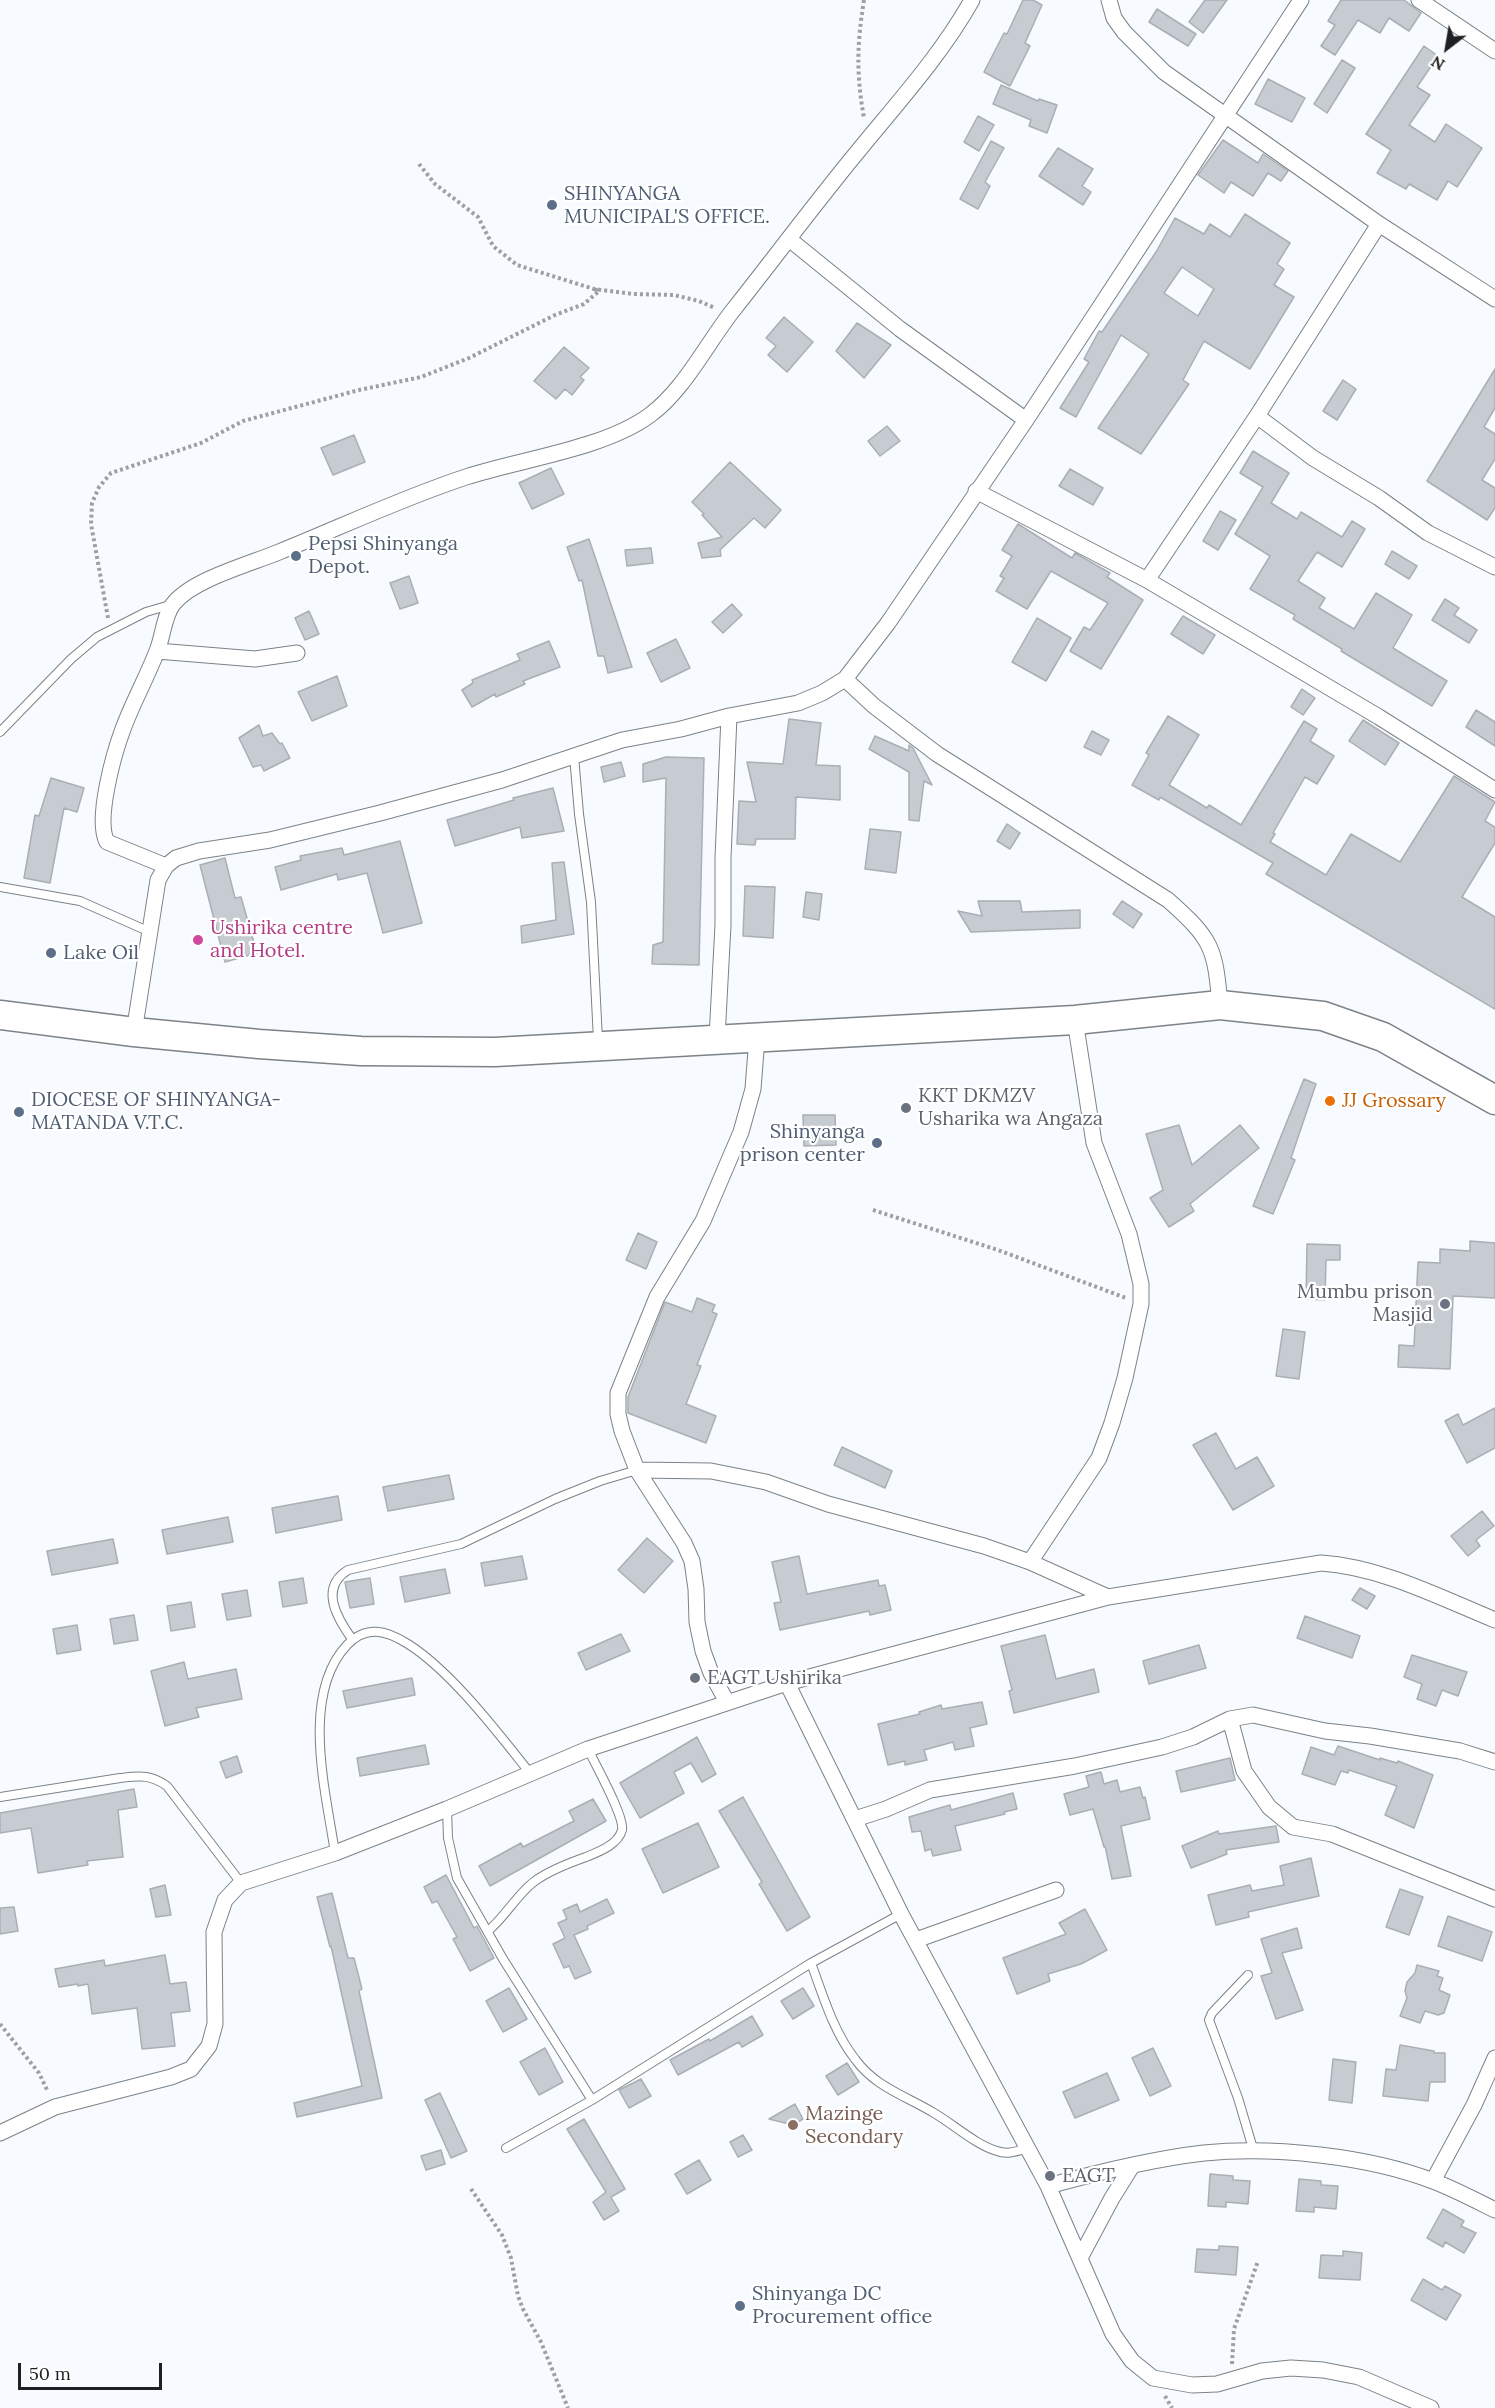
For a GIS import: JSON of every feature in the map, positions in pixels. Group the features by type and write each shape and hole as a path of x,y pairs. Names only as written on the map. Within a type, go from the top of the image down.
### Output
{"highway":[{"path":"0,1015 134,1032 361,1051 495,1052 598,1044 1075,1020 1220,1005 1323,1016 1373,1034 1436,1065 1495,1100"}],"street":[{"path":"166,866 107,842 103,834 110,780 122,731 157,651 171,605 199,585 232,568 277,553 407,498 468,476 618,434 651,414 680,384 729,315 938,54 972,0"},
{"path":"1109,0 1114,18 1138,47 1164,72 1379,224 1495,299"},
{"path":"134,1032 158,880 166,866 176,858 199,851 270,840 380,813 502,780 574,754 622,740 798,703 845,680 888,623 976,490 1026,420 1301,0"},
{"path":"1419,0 1495,51"},
{"path":"1147,579 1257,416 1379,224"},
{"path":"789,239 900,329 1026,420"},
{"path":"1257,416 1313,458 1379,498 1428,533 1495,567"},
{"path":"976,490 1147,579 1379,717 1495,790"},
{"path":"157,651 255,660 297,653"},
{"path":"845,680 874,706 937,754 1168,900 1193,922 1212,946 1217,969 1220,1005"},
{"path":"717,1038 729,716"},
{"path":"1030,1562 1099,1458 1120,1394 1140,1304 1141,1284 1129,1234 1094,1143 1075,1020"},
{"path":"727,1702 711,1673 703,1651 697,1622 692,1561 684,1543 637,1470 620,1422 618,1393 657,1297 703,1221 741,1132 753,1089 758,1036"},
{"path":"637,1470 711,1471 766,1482 828,1504 984,1545 1030,1562 1108,1597"},
{"path":"0,2133 55,2106 171,2077 191,2069 209,2046 214,2024 214,1932 225,1900 241,1883 335,1852 447,1809 588,1749 787,1683 1108,1597 1321,1563 1347,1565 1384,1576 1495,1620"},
{"path":"787,1683 901,1914 1048,2186 1113,2334 1132,2361 1154,2378 1192,2385 1216,2384 1262,2371 1291,2368 1323,2370 1359,2377 1431,2408"},
{"path":"855,1819 886,1809 930,1790 1075,1766 1162,1747 1193,1737 1230,1719 1253,1715 1324,1731 1460,1751 1495,1762"},
{"path":"1230,1719 1244,1771 1269,1807 1293,1827 1332,1834 1495,1899"},
{"path":"916,1940 1056,1890"},
{"path":"1433,2181 1474,2105 1495,2058"},
{"path":"1048,2186 1102,2171 1205,2153 1254,2152 1347,2159 1396,2169 1433,2181 1495,2210"},
{"path":"1080,2258 1132,2166"}],"lane":[{"path":"0,732 71,659 97,637 146,612 171,605"},
{"path":"574,754 579,814 591,902 598,1044"},
{"path":"0,887 80,902 150,932"},
{"path":"352,1639 341,1623 332,1592 335,1581 348,1570 461,1544 555,1499 600,1481 637,1470"},
{"path":"335,1852 319,1733 321,1701 337,1658 352,1639 369,1631 376,1631 409,1645 436,1666 530,1773"},
{"path":"488,1931 507,1914 534,1881 550,1871 601,1851 619,1836 622,1829 618,1812 588,1749"},
{"path":"0,1797 120,1778 139,1776 155,1778 167,1786 241,1883"},
{"path":"447,1809 447,1838 457,1878 592,2100"},
{"path":"506,2148 592,2100 811,1962 901,1914"},
{"path":"811,1962 843,2042 854,2059 882,2085 933,2112 994,2151 1005,2153 1028,2148"},
{"path":"1248,1975 1212,2013 1209,2020 1238,2098 1254,2152"}],"path":[{"path":"864,0 857,53 859,90 868,139"},
{"path":"419,164 435,184 478,217 489,241 505,257 523,268 594,289 633,294 674,295 708,304 729,315"},
{"path":"110,630 91,524 92,503 99,487 111,472 201,443 243,421 421,376 469,358 555,315 584,304 599,291 594,289"},
{"path":"873,1210 998,1250 1140,1304"},
{"path":"0,2024 39,2073 55,2106"},
{"path":"471,2189 501,2235 511,2258 518,2296 523,2309 542,2342 568,2408"},
{"path":"1233,2379 1234,2329 1258,2260"}],"building":[{"path":"1023,0 1033,0 1042,5 1025,43 1030,46 1010,86 984,72 1004,33 1007,34"},
{"path":"1205,0 1227,0 1203,33 1189,22"},
{"path":"1341,0 1404,0 1421,13 1409,31 1389,18 1380,33 1358,20 1335,55 1321,46 1335,25 1328,21"},
{"path":"1157,9 1196,34 1188,46 1149,22"},
{"path":"1424,46 1438,56 1417,87 1430,95 1409,125 1435,142 1446,124 1482,148 1457,187 1448,181 1437,200 1409,184 1406,189 1377,173 1391,150 1366,134"},
{"path":"1342,60 1355,68 1327,113 1314,104"},
{"path":"1268,79 1305,98 1292,122 1255,104"},
{"path":"1001,85 1038,101 1039,99 1057,105 1047,133 1029,126 1031,120 993,104"},
{"path":"978,116 994,125 979,151 964,142"},
{"path":"1223,140 1258,163 1263,154 1288,171 1281,181 1268,173 1253,196 1231,182 1224,193 1198,175"},
{"path":"991,141 1004,148 985,182 990,186 978,209 960,199"},
{"path":"1058,148 1093,169 1082,186 1091,192 1083,205 1039,176"},
{"path":"1245,214 1290,243 1277,264 1284,269 1274,285 1294,297 1250,369 1204,341 1183,380 1189,384 1141,454 1098,428 1149,354 1121,335 1076,417 1060,408 1089,362 1084,359 1099,331 1102,332 1156,252 1175,218 1204,234 1210,224 1230,237","holes":["1182,267 1214,289 1198,316 1164,293"]},
{"path":"784,317 813,342 787,372 768,355 776,346 766,338"},
{"path":"857,323 891,345 864,378 836,351"},
{"path":"564,347 589,368 580,377 584,380 572,395 565,389 556,399 534,381"},
{"path":"1495,369 1495,408 1484,427 1495,434 1495,459 1482,480 1495,488 1495,508 1487,520 1427,481"},
{"path":"1343,380 1356,389 1337,420 1323,411"},
{"path":"887,426 900,441 880,456 868,441"},
{"path":"354,435 365,462 333,475 321,448"},
{"path":"1253,451 1289,473 1271,503 1297,519 1301,512 1342,537 1352,521 1365,529 1342,567 1317,552 1298,581 1325,598 1319,608 1354,629 1376,593 1412,615 1393,648 1447,681 1432,706 1341,651 1342,649 1293,619 1295,615 1250,589 1270,556 1235,534 1263,487 1240,473"},
{"path":"730,462 781,510 765,528 754,518 720,550 721,556 702,558 698,543 722,537 692,502"},
{"path":"551,468 564,494 532,509 519,483"},
{"path":"1070,469 1103,488 1093,505 1059,486"},
{"path":"1220,511 1236,520 1218,550 1203,541"},
{"path":"1018,524 1072,558 1075,553 1110,573 1107,577 1143,600 1101,669 1070,651 1084,627 1090,630 1108,603 1051,571 1027,609 996,591 1004,578 1000,576 1012,556 1002,550"},
{"path":"589,539 632,667 608,673 604,656 598,656 582,580 579,581 567,547"},
{"path":"651,548 653,563 627,566 625,550"},
{"path":"1392,551 1417,566 1409,579 1385,564"},
{"path":"409,576 418,603 400,609 390,583"},
{"path":"1445,599 1459,608 1454,615 1477,630 1469,643 1432,620"},
{"path":"732,604 742,615 723,633 712,622"},
{"path":"309,611 319,634 305,640 295,618"},
{"path":"1183,616 1215,635 1203,654 1171,634"},
{"path":"1037,618 1071,638 1046,681 1012,662"},
{"path":"676,639 690,668 661,682 647,653"},
{"path":"549,641 560,667 523,681 525,684 496,697 495,694 472,707 462,690 473,683 472,680 520,660 517,654"},
{"path":"337,676 347,706 312,721 298,692"},
{"path":"1302,689 1315,698 1303,715 1291,707"},
{"path":"1476,710 1495,722 1495,746 1466,727"},
{"path":"1168,716 1199,735 1169,785 1207,808 1209,805 1241,825 1304,721 1317,729 1310,741 1334,756 1317,784 1305,777 1270,842 1326,875 1351,834 1400,862 1454,776 1495,802 1485,821 1495,827 1495,843 1462,897 1495,917 1495,1009 1266,874 1273,863 1160,797 1159,800 1132,785 1149,755 1146,753"},
{"path":"789,719 821,723 816,765 840,766 840,800 796,797 795,839 756,839 755,845 737,844 739,801 756,802 747,762 783,764"},
{"path":"1363,720 1399,743 1385,765 1349,741"},
{"path":"259,725 263,736 272,733 280,744 282,743 290,758 264,771 261,765 253,767 239,738"},
{"path":"1092,731 1109,740 1101,755 1084,747"},
{"path":"875,736 909,751 909,745 913,748 932,785 924,781 919,821 909,820 909,772 869,749"},
{"path":"666,757 704,758 699,965 652,964 653,945 663,942 666,778 643,782 643,764"},
{"path":"621,762 625,776 604,782 601,767"},
{"path":"51,778 84,788 77,812 64,808 50,883 24,878 35,815 39,816"},
{"path":"553,788 564,831 522,838 520,827 455,846 447,820 514,800 513,798"},
{"path":"1007,824 1020,833 1010,849 997,841"},
{"path":"870,829 901,832 896,873 865,869"},
{"path":"400,841 422,923 383,933 367,873 338,880 337,874 281,890 275,867 301,860 300,856 342,848 344,855"},
{"path":"225,858 235,898 241,897 257,953 225,962 200,865"},
{"path":"564,862 574,934 522,943 521,926 556,920 552,863"},
{"path":"745,886 775,887 773,938 743,936"},
{"path":"806,892 822,894 819,920 803,917"},
{"path":"978,901 1020,901 1022,912 1080,910 1080,928 971,932 958,911 982,916"},
{"path":"1122,901 1142,914 1133,928 1113,914"},
{"path":"1304,1079 1316,1084 1291,1158 1295,1160 1273,1214 1253,1206"},
{"path":"803,1115 835,1115 836,1145 804,1146"},
{"path":"1179,1125 1192,1165 1240,1125 1259,1148 1190,1204 1194,1211 1169,1227 1150,1198 1163,1190 1146,1134"},
{"path":"638,1233 657,1242 646,1269 626,1260"},
{"path":"1470,1241 1495,1243 1495,1298 1453,1296 1450,1369 1398,1367 1399,1345 1414,1346 1418,1262 1440,1263 1440,1249 1470,1251"},
{"path":"1307,1244 1340,1245 1340,1260 1326,1260 1325,1300 1306,1299"},
{"path":"697,1298 715,1305 712,1312 717,1314 697,1365 701,1366 686,1404 716,1416 706,1443 628,1413 628,1397 665,1302 692,1312"},
{"path":"1283,1329 1305,1332 1299,1379 1276,1376"},
{"path":"1495,1408 1495,1448 1467,1463 1445,1421 1458,1414 1463,1425"},
{"path":"1216,1433 1236,1469 1257,1457 1274,1486 1233,1510 1193,1445"},
{"path":"842,1447 892,1471 885,1488 834,1465"},
{"path":"449,1475 454,1499 388,1511 383,1487"},
{"path":"338,1496 342,1520 276,1533 272,1508"},
{"path":"1482,1511 1494,1526 1476,1540 1480,1546 1468,1556 1451,1536"},
{"path":"228,1517 233,1542 167,1554 162,1530"},
{"path":"647,1538 673,1561 644,1593 618,1570"},
{"path":"113,1539 118,1563 52,1575 47,1551"},
{"path":"522,1556 527,1579 485,1586 481,1563"},
{"path":"799,1556 807,1594 878,1580 879,1586 885,1585 891,1610 870,1615 869,1611 780,1630 774,1603 781,1602 772,1562"},
{"path":"445,1569 450,1593 405,1602 400,1577"},
{"path":"303,1578 307,1603 283,1607 279,1582"},
{"path":"370,1578 374,1604 350,1608 345,1582"},
{"path":"1360,1588 1375,1596 1367,1609 1352,1600"},
{"path":"247,1590 251,1616 227,1620 222,1594"},
{"path":"191,1602 195,1627 171,1631 167,1606"},
{"path":"134,1615 138,1640 114,1644 110,1619"},
{"path":"1305,1616 1360,1636 1352,1658 1297,1638"},
{"path":"77,1625 81,1650 57,1654 53,1629"},
{"path":"621,1634 630,1651 586,1670 578,1653"},
{"path":"1045,1635 1056,1679 1094,1669 1099,1692 1014,1713 1009,1691 1012,1690 1001,1646"},
{"path":"1199,1645 1206,1668 1149,1684 1143,1661"},
{"path":"1412,1655 1467,1672 1458,1696 1442,1690 1436,1706 1417,1699 1422,1684 1404,1677"},
{"path":"184,1662 188,1679 236,1669 242,1699 196,1708 199,1717 165,1726 151,1671"},
{"path":"412,1678 415,1695 347,1708 343,1691"},
{"path":"982,1702 987,1724 970,1728 974,1746 955,1750 953,1742 924,1750 927,1760 905,1765 905,1761 888,1765 878,1724 920,1714 919,1712 941,1705 942,1709"},
{"path":"697,1737 716,1774 702,1782 691,1763 674,1772 684,1793 640,1818 620,1783"},
{"path":"425,1745 429,1764 360,1776 357,1758"},
{"path":"1338,1746 1380,1760 1380,1758 1397,1763 1398,1761 1433,1775 1414,1828 1385,1815 1397,1786 1349,1770 1348,1773 1341,1771 1335,1785 1302,1774 1311,1747 1334,1755"},
{"path":"237,1756 242,1772 226,1778 220,1762"},
{"path":"1230,1758 1235,1780 1181,1792 1176,1771"},
{"path":"1101,1772 1104,1784 1117,1780 1120,1792 1140,1787 1143,1798 1145,1797 1150,1819 1121,1826 1131,1876 1112,1879 1105,1846 1093,1809 1070,1815 1064,1794 1089,1787 1086,1776"},
{"path":"134,1789 137,1807 118,1810 123,1857 87,1861 88,1865 38,1873 31,1828 0,1833 0,1813"},
{"path":"1013,1793 1017,1809 955,1826 961,1850 933,1856 931,1849 925,1851 921,1831 912,1832 909,1817 950,1805 951,1810"},
{"path":"743,1797 810,1917 787,1931 759,1884 762,1882 719,1811"},
{"path":"593,1799 606,1821 490,1886 479,1866 521,1843 523,1847 574,1821 569,1811"},
{"path":"698,1823 719,1867 663,1893 642,1849"},
{"path":"1276,1826 1279,1842 1226,1850 1227,1854 1191,1868 1182,1846 1218,1831 1219,1834"},
{"path":"1311,1858 1319,1896 1248,1912 1249,1917 1216,1925 1208,1895 1250,1885 1252,1891 1284,1885 1280,1866"},
{"path":"446,1875 474,1928 477,1926 494,1958 470,1971 453,1939 457,1937 437,1901 432,1903 424,1887"},
{"path":"165,1885 171,1915 156,1917 150,1889"},
{"path":"1400,1889 1423,1897 1409,1935 1386,1927"},
{"path":"332,1893 348,1958 354,1958 362,1989 359,1991 382,2098 297,2117 294,2103 362,2086 331,1946 317,1897"},
{"path":"607,1899 614,1913 574,1935 591,1972 575,1979 569,1966 564,1968 553,1944 565,1938 558,1923 567,1919 563,1910 577,1904 580,1912"},
{"path":"14,1907 18,1931 0,1934 0,1908"},
{"path":"1085,1909 1107,1950 1081,1964 1048,1974 1050,1981 1017,1994 1003,1958 1066,1934 1059,1923"},
{"path":"1448,1916 1492,1932 1482,1961 1438,1946"},
{"path":"1297,1928 1302,1948 1282,1953 1303,2010 1276,2019 1261,1976 1272,1973 1261,1939"},
{"path":"165,1955 170,1984 186,1982 190,2011 171,2013 175,2046 142,2049 137,2008 92,2014 88,1984 59,1987 55,1969 104,1960 105,1966"},
{"path":"1417,1965 1439,1971 1437,1976 1443,1978 1439,1990 1450,1995 1444,2013 1438,2015 1425,2011 1420,2023 1400,2016 1407,1998 1405,1991 1407,1982 1415,1973"},
{"path":"509,1988 527,2019 503,2032 486,2001"},
{"path":"803,1988 814,2006 793,2019 781,2001"},
{"path":"752,2016 763,2035 742,2047 739,2042 678,2075 670,2060 709,2039 710,2041"},
{"path":"1400,2045 1434,2051 1434,2053 1445,2053 1445,2082 1430,2082 1428,2101 1383,2096 1386,2069 1396,2070"},
{"path":"545,2048 563,2082 539,2095 520,2062"},
{"path":"1153,2048 1171,2086 1150,2096 1132,2058"},
{"path":"1333,2059 1356,2062 1352,2103 1329,2100"},
{"path":"847,2063 859,2082 838,2095 826,2076"},
{"path":"1107,2073 1119,2100 1075,2118 1063,2092"},
{"path":"641,2079 651,2096 629,2108 619,2090"},
{"path":"440,2093 467,2151 451,2158 425,2100"},
{"path":"795,2104 803,2119 793,2125 769,2119"},
{"path":"584,2119 625,2189 611,2197 619,2211 604,2220 593,2202 606,2192 567,2129"},
{"path":"743,2135 752,2150 738,2157 730,2142"},
{"path":"441,2150 445,2164 426,2170 421,2156"},
{"path":"699,2160 711,2180 687,2194 675,2174"},
{"path":"1210,2174 1233,2176 1233,2180 1250,2181 1248,2204 1226,2202 1226,2207 1208,2206"},
{"path":"1299,2179 1321,2181 1321,2185 1338,2186 1336,2209 1314,2207 1314,2212 1296,2211"},
{"path":"1443,2209 1464,2221 1461,2226 1476,2233 1464,2253 1445,2242 1443,2247 1427,2238"},
{"path":"1219,2246 1238,2247 1236,2275 1195,2272 1197,2249 1219,2250"},
{"path":"1343,2251 1362,2253 1360,2280 1319,2278 1321,2255 1343,2256"},
{"path":"1423,2279 1442,2290 1445,2286 1461,2295 1446,2320 1411,2300"}],"place":[{"name":"SHINYANGA MUNICIPAL'S OFFICE.","path":"552,205"},
{"name":"Pepsi Shinyanga Depot.","path":"296,556"},
{"name":"Ushirika centre and Hotel.","path":"198,940"},
{"name":"Lake Oil","path":"51,953"},
{"name":"JJ Grossary","path":"1330,1101"},
{"name":"KKT DKMZV Usharika wa Angaza","path":"906,1108"},
{"name":"DIOCESE OF SHINYANGA- MATANDA V.T.C.","path":"19,1112"},
{"name":"Shinyanga prison center","path":"877,1143"},
{"name":"Mumbu prison Masjid","path":"1445,1304"},
{"name":"EAGT Ushirika","path":"695,1678"},
{"name":"Mazinge Secondary","path":"793,2125"},
{"name":"EAGT","path":"1050,2176"},
{"name":"Shinyanga DC Procurement office","path":"740,2306"}]}
